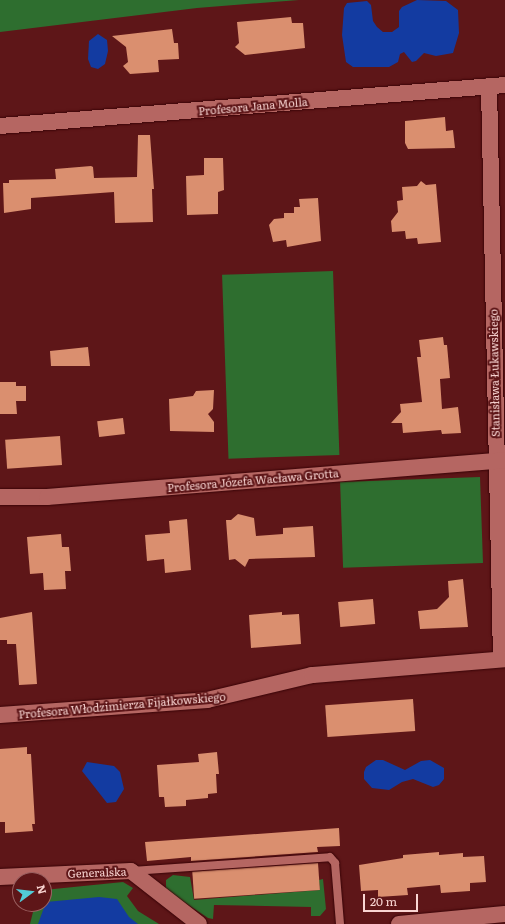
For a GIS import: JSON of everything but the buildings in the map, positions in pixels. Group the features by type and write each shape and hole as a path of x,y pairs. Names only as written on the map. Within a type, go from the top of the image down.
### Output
{"street":[{"name":"Profesora Jana Molla","path":"0,126 497,85"},
{"name":"Stanisława Łukawskiego","path":"497,85 503,659"},
{"name":"Profesora Józefa Wacława Grotta","path":"0,497 47,497 500,460"},
{"name":"Profesora Włodzimierza Fijałkowskiego","path":"0,715 207,700 312,675 503,659"},
{"name":"Generalska","path":"0,877 131,871 140,875 199,924"},
{"path":"399,924 505,914"}],"lane":[{"path":"131,871 330,857 335,863 340,924"}],"green space":[{"path":"0,0 299,0 197,8 0,32"},
{"path":"333,271 339,455 228,459 222,275"},
{"path":"480,477 483,563 343,568 340,482"},
{"path":"173,875 190,877 194,900 320,890 319,880 323,879 326,909 320,916 311,916 311,907 214,905 213,919 208,918 166,890 166,880"},
{"path":"123,882 133,888 127,896 138,911 159,924 30,924 33,912 52,912 52,889"}],"shaded area":[{"path":"417,0 446,1 458,10 459,33 453,53 436,56 424,53 416,61 412,62 404,52 400,54 398,62 389,67 353,67 346,62 342,35 344,8 347,3 367,1 371,5 373,21 377,27 383,32 392,32 399,27 399,11 402,7"},
{"path":"98,34 107,40 108,51 105,64 98,69 91,67 88,59 89,41"},
{"path":"376,760 383,760 405,770 421,761 430,760 444,768 444,779 439,785 433,787 413,779 402,782 389,790 372,788 364,779 364,772 366,767"},
{"path":"87,762 114,766 120,772 124,789 116,802 107,803 82,771"},
{"path":"99,897 117,899 129,917 138,924 38,924 42,912 52,912 52,901"}]}
